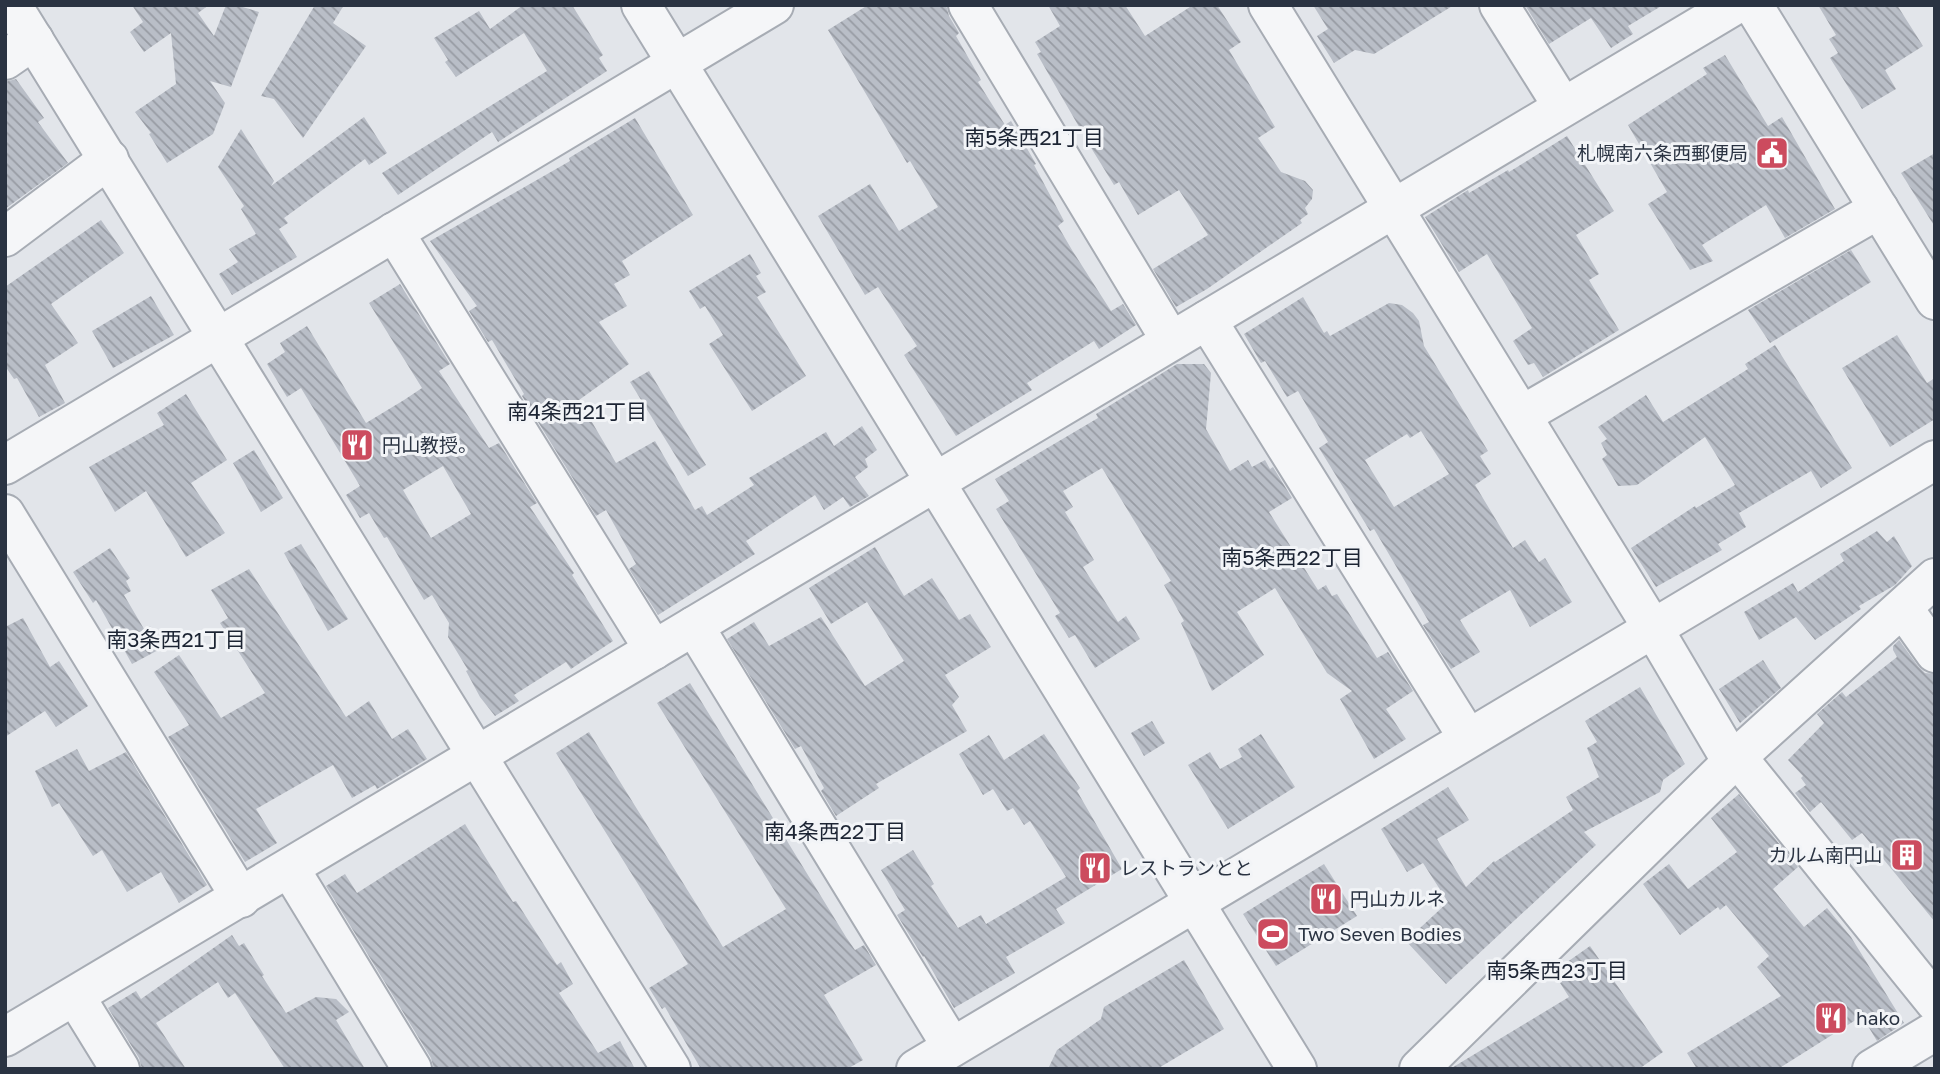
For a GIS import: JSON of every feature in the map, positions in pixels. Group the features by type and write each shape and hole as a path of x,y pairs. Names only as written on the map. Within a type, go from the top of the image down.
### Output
{"street":[{"path":"12,5 20,50 109,159 671,1069"},
{"path":"641,5 1297,1069"},
{"path":"5,465 775,5"},
{"path":"968,5 1171,341"},
{"path":"1268,5 1522,415 1725,750 1737,758 1935,1002"},
{"path":"1499,5 1563,107"},
{"path":"5,1037 1735,5"},
{"path":"1753,5 1879,209 1922,250 1935,300"},
{"path":"5,237 109,159"},
{"path":"1522,415 1879,209"},
{"path":"394,232 654,650"},
{"path":"1208,320 1468,738"},
{"path":"916,1069 1935,460"},
{"path":"5,514 241,898"},
{"path":"1419,1069 1737,758 1935,578"},
{"path":"1903,608 1935,653"},
{"path":"694,626 952,1047"},
{"path":"290,869 412,1069"},
{"path":"75,996 120,1069"},
{"path":"1872,1069 1935,1031"}],"building":[{"path":"132,5 209,5 198,13 214,36 226,5 259,12 231,87 210,81 225,103 213,134 167,163 149,134 151,133 135,112 176,84 171,33 144,52 130,32 143,22"},
{"path":"315,5 344,5 333,23 366,46 303,138 274,99 261,96"},
{"path":"523,5 572,5 603,55 599,58 607,71 498,142 492,132 398,195 382,173 547,71 524,33 456,77 445,62 448,60 434,38 479,11 490,29"},
{"path":"868,5 946,5 959,33 956,36 981,80 978,82 1005,125 1011,121 1036,164 1034,165 1064,221 1058,226 1072,250 1111,311 1123,304 1136,325 1099,349 1094,341 1027,383 1032,390 956,436 904,355 917,346 878,287 865,295 818,216 870,184 899,231 938,207 910,161 907,163 828,30"},
{"path":"1048,5 1125,5 1145,36 1193,5 1217,5 1241,42 1229,50 1275,127 1258,138 1281,172 1305,181 1313,190 1312,199 1305,208 1308,214 1300,220 1302,223 1207,289 1176,307 1153,269 1208,235 1179,190 1138,215 1119,182 1114,185 1037,54 1041,52 1035,42 1060,26"},
{"path":"1313,5 1454,5 1374,54 1355,50 1334,63 1317,36 1328,29"},
{"path":"1525,5 1663,5 1628,26 1633,34 1611,48 1591,18 1549,44"},
{"path":"1818,5 1897,5 1923,46 1885,70 1896,89 1862,109 1830,58 1838,53 1829,39 1836,35"},
{"path":"1725,55 1768,126 1782,117 1835,209 1785,238 1766,205 1702,245 1713,261 1690,270 1648,204 1667,192 1628,125 1707,74 1703,68"},
{"path":"16,79 44,118 38,122 68,163 5,209 5,82"},
{"path":"364,117 387,153 369,165 365,159 284,218 288,223 279,229 297,257 232,295 219,274 238,262 229,249 256,234 241,209 244,206 218,167 241,129 274,181 271,186"},
{"path":"635,118 693,215 622,261 630,275 614,284 627,306 599,322 629,364 579,400 616,463 655,441 695,510 702,506 707,515 754,485 749,478 826,432 834,446 862,426 877,450 865,459 868,467 855,477 869,496 850,507 843,497 824,510 815,495 746,541 755,554 658,615 629,569 636,564 606,510 596,516 522,396 524,394 492,340 488,342 469,311 477,306 430,241 570,161 569,158"},
{"path":"1567,136 1614,211 1576,235 1599,274 1589,280 1619,330 1543,377 1534,363 1528,365 1513,341 1532,328 1487,254 1459,272 1425,217 1468,190 1469,193 1508,170 1509,172"},
{"path":"1935,153 1935,227 1901,173"},
{"path":"101,220 124,253 51,304 78,343 45,365 65,403 39,417 17,378 14,379 5,366 5,287"},
{"path":"1851,250 1871,282 1770,343 1748,310"},
{"path":"750,254 761,273 756,276 766,292 757,297 806,376 752,411 709,344 723,335 705,306 700,309 689,291"},
{"path":"400,284 450,364 439,371 489,448 499,443 537,503 530,507 574,573 572,575 613,641 571,669 566,662 514,695 519,701 495,716 480,697 466,671 468,670 448,637 449,623 432,595 424,600 387,537 384,538 369,513 360,518 346,495 360,486 301,388 287,397 267,364 285,352 280,343 307,326 366,423 422,388 369,303","holes":["443,466 471,514 431,538 403,490"]},
{"path":"151,296 174,335 113,368 92,331"},
{"path":"1303,297 1324,333 1327,331 1330,336 1389,303 1402,305 1413,313 1419,321 1424,346 1488,451 1480,456 1491,474 1475,485 1513,548 1525,540 1539,562 1545,558 1572,602 1530,627 1510,590 1460,620 1480,652 1451,669 1423,625 1429,622 1374,529 1370,531 1319,448 1328,442 1298,391 1287,397 1265,361 1261,363 1244,334","holes":["1421,431 1449,474 1394,507 1365,460 1407,434 1410,438"]},
{"path":"1897,335 1927,383 1935,378 1935,419 1890,447 1842,368"},
{"path":"1775,345 1852,468 1821,488 1811,471 1739,513 1746,527 1718,544 1722,550 1656,587 1631,548 1695,506 1696,508 1735,485 1705,437 1637,485 1618,486 1602,459 1607,455 1601,443 1607,439 1598,427 1646,395 1663,422 1748,369 1745,364"},
{"path":"1177,364 1204,364 1211,373 1206,429 1230,471 1248,460 1252,467 1265,460 1270,469 1273,467 1292,498 1269,512 1318,590 1326,585 1332,596 1337,594 1377,658 1388,652 1413,691 1386,709 1406,739 1374,759 1340,699 1352,691 1327,673 1275,588 1237,612 1264,655 1212,691 1181,623 1184,621 1164,585 1171,581 1102,468 1063,491 1073,507 1065,512 1094,560 1083,567 1118,622 1126,616 1140,639 1095,668 1075,635 1069,638 1055,616 1060,613 996,509 1009,501 995,479 1098,418 1096,414"},
{"path":"649,371 706,465 688,476 630,382"},
{"path":"186,394 227,460 191,483 225,533 186,557 146,491 115,512 89,467 164,425 157,413"},
{"path":"254,450 283,498 261,512 233,463"},
{"path":"1877,531 1887,542 1894,536 1912,566 1895,585 1859,606 1861,609 1815,640 1796,617 1759,640 1744,612 1793,583 1798,592 1844,561 1840,554"},
{"path":"301,544 348,619 328,631 284,553"},
{"path":"875,547 904,596 932,578 959,620 970,614 991,647 945,675 959,697 952,705 967,731 876,784 879,788 836,816 821,791 824,788 801,746 795,749 727,639 754,622 769,646 821,617 865,686 904,661 867,602 831,624 809,588"},
{"path":"110,548 130,578 126,581 131,591 124,595 144,629 150,626 162,648 132,664 96,600 93,603 73,572"},
{"path":"249,569 346,717 369,701 392,739 408,729 427,759 377,789 375,785 352,798 333,765 256,809 277,843 245,862 168,737 189,725 154,672 179,655 221,718 265,693 220,623 228,618 211,590"},
{"path":"23,618 50,667 59,661 88,706 56,727 45,711 5,737 5,627"},
{"path":"1899,640 1925,673 1935,674 1935,922 1862,833 1852,840 1821,802 1810,812 1795,793 1806,785 1801,778 1803,776 1788,760 1824,723 1817,714 1842,692 1846,697 1897,657 1893,646"},
{"path":"1763,660 1781,688 1740,723 1719,689"},
{"path":"690,683 846,937 855,950 864,945 876,965 824,995 863,1060 847,1069 701,1069 665,1007 662,1009 649,988 688,964 556,753 589,732 723,947 786,909 657,703"},
{"path":"1640,687 1685,764 1663,780 1660,792 1584,832 1596,845 1446,984 1406,941 1448,902 1423,863 1407,872 1381,829 1448,787 1469,820 1437,839 1466,887 1494,861 1573,810 1566,797 1599,777 1587,748 1597,742 1585,721"},
{"path":"1152,721 1165,743 1144,756 1131,733"},
{"path":"1044,734 1080,788 1077,791 1122,869 1056,909 1065,923 1006,957 1015,973 954,1008 897,915 905,910 881,870 913,850 934,884 931,886 958,928 981,915 986,924 1066,877 1030,821 1024,825 1013,808 1007,811 993,789 983,795 959,754 989,735 1004,760"},
{"path":"1261,734 1295,787 1228,829 1188,765 1210,752 1220,769 1242,757 1238,749"},
{"path":"77,749 89,771 126,752 207,885 179,903 161,872 127,892 102,850 93,856 59,803 52,807 35,771"},
{"path":"1739,794 1798,867 1773,889 1804,927 1827,908 1851,937 1904,1023 1877,1041 1862,1016 1778,1069 1697,1069 1687,1053 1781,996 1757,967 1769,956 1726,905 1720,910 1718,907 1680,935 1643,884 1669,864 1688,889 1737,852 1711,818"},
{"path":"465,824 513,902 516,901 557,965 561,962 573,984 559,993 598,1053 620,1041 635,1069 434,1069 431,1058 326,886 345,874 357,893"},
{"path":"1324,864 1357,916 1276,966 1243,914"},
{"path":"232,935 239,946 244,943 286,1013 316,997 336,999 349,1012 336,1020 365,1069 285,1069 235,993 228,998 218,982 156,1023 186,1069 142,1069 139,1058 108,1008 136,991 141,999"},
{"path":"1590,946 1663,1052 1639,1069 1450,1069 1569,997 1553,972"},
{"path":"1184,960 1224,1029 1157,1069 1048,1069 1057,1050 1101,1019 1104,1007"}],"place":[{"name":"札幌南六条西郵便局","path":"1772,153"},
{"name":"円山教授。","path":"357,445"},
{"name":"カルム南円山","path":"1907,855"},
{"name":"レストランとと","path":"1095,868"},
{"name":"円山カルネ","path":"1326,899"},
{"name":"Two Seven Bodies","path":"1273,934"},
{"name":"hako","path":"1831,1018"}],"district":[{"name":"南5条西21丁目","path":"1034,138"},
{"name":"南4条西21丁目","path":"577,412"},
{"name":"南5条西22丁目","path":"1292,558"},
{"name":"南3条西21丁目","path":"176,640"},
{"name":"南4条西22丁目","path":"835,832"},
{"name":"南5条西23丁目","path":"1557,971"}]}
